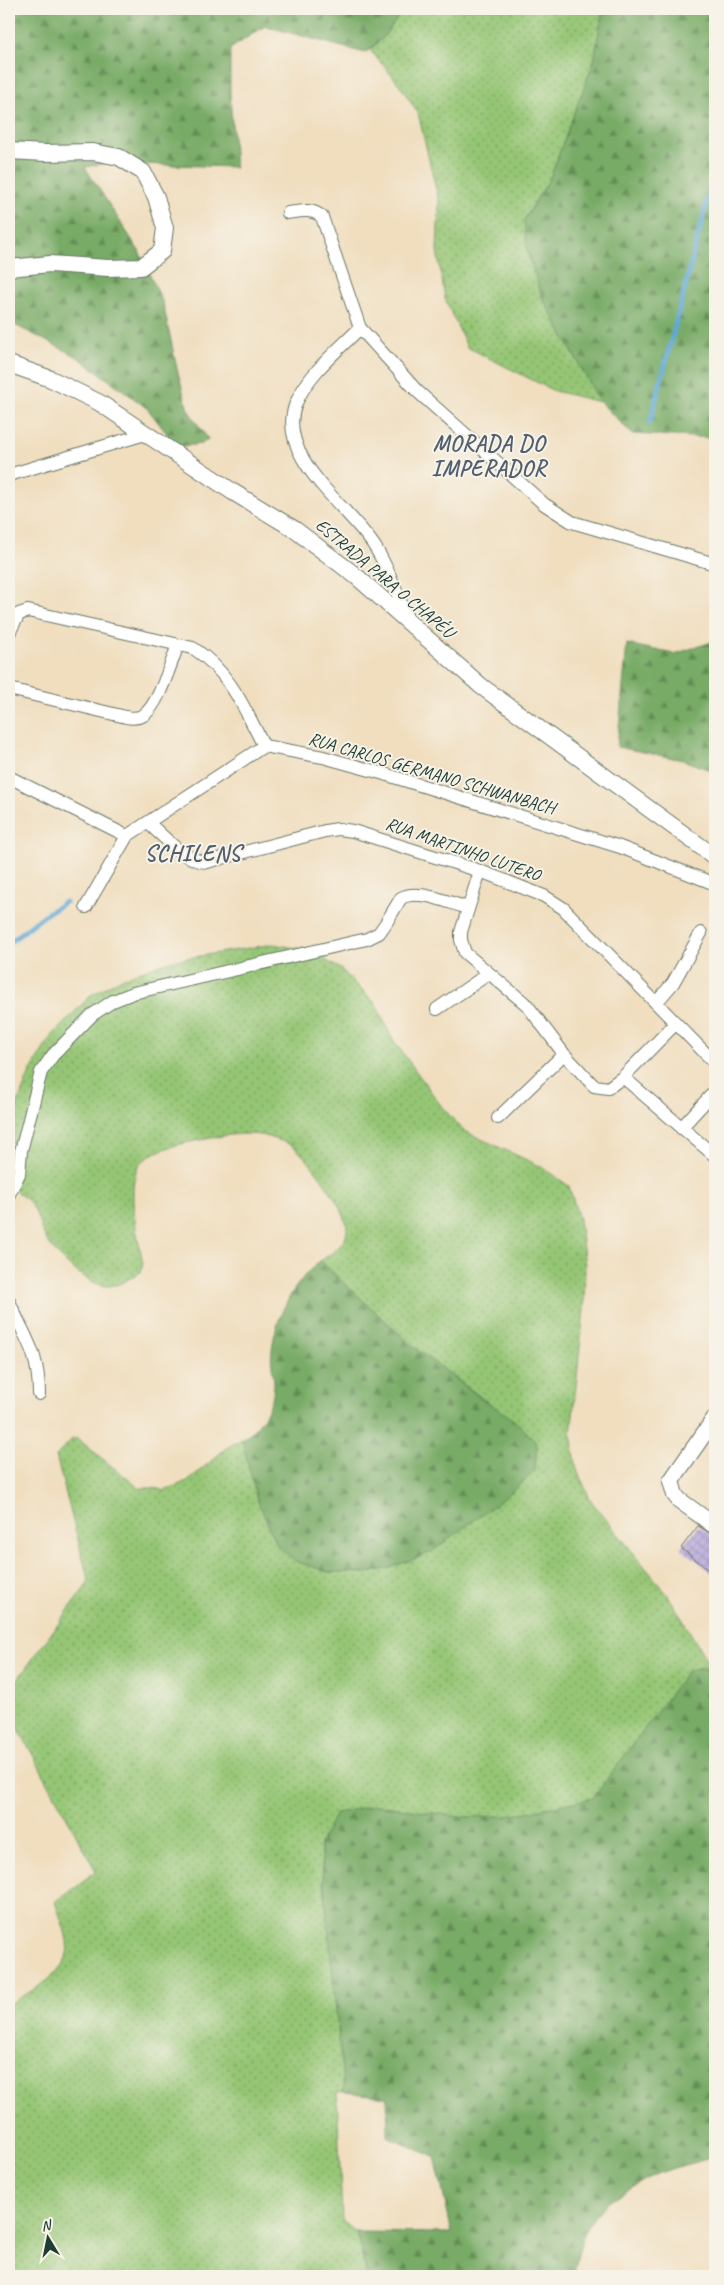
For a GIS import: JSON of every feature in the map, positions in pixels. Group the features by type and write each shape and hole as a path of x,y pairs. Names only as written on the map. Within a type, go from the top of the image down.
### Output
{"street":[{"path":"9,151 45,153 93,152 119,157 143,172 156,197 166,228 162,251 141,267 108,268 50,264 9,268"},
{"path":"288,213 306,210 317,212 322,217 360,328 417,391 558,514 572,522 715,564"},
{"path":"360,328 312,378 296,404 292,427 297,449 307,465 328,491 356,520 375,547 408,620"},
{"name":"ESTRADA PARA O CHAPÉU","path":"9,364 52,380 100,402 233,492 294,528 356,576 481,686 715,857"},
{"path":"9,476 145,434"},
{"path":"9,633 19,614 28,611 193,648 212,660 238,695 264,746 127,836 86,907"},
{"path":"9,689 126,717 141,716 149,710 155,701 178,645"},
{"name":"RUA CARLOS GERMANO SCHWANBACH","path":"264,746 323,756 382,773 620,847 715,884"},
{"path":"9,777 127,836"},
{"name":"RUA MARTINHO LUTERO","path":"148,823 199,862 208,862 338,829 375,836 480,871 556,902 715,1063"},
{"path":"480,871 462,932 462,948 472,961 531,1009 564,1054 594,1086 608,1088 622,1077 676,1023"},
{"path":"9,1194 19,1174 21,1151 41,1072 52,1055 92,1015 113,1001 133,993 182,980 367,940 379,933 401,898 406,895 422,896 468,908"},
{"path":"656,1003 678,976 702,933"},
{"path":"437,1009 488,974"},
{"path":"498,1118 564,1054"},
{"path":"622,1077 715,1156"},
{"path":"681,1128 715,1091"},
{"path":"9,1300 33,1348 39,1376 40,1394"},
{"path":"715,1418 672,1481 675,1495 679,1500 715,1526"}],"green space":[{"path":"9,9 404,9 382,39 365,53 265,26 230,49 230,92 235,167 107,163 85,167 139,251 163,303 188,410 208,439 201,444 177,447 147,408 76,356 9,322"},
{"path":"404,9 603,9 594,61 550,178 524,220 542,297 600,402 554,391 467,347 445,299 437,250 439,202 418,113 399,84 370,50 382,39"},
{"path":"603,9 715,9 715,438 632,434 600,402 542,297 527,251 524,220 550,178 594,61"},
{"path":"715,641 715,772 683,760 617,747 627,644 674,654"},
{"path":"273,944 309,950 342,970 375,1003 392,1038 442,1107 464,1131 540,1166 569,1186 579,1219 585,1265 584,1309 571,1434 577,1470 591,1501 668,1595 710,1666 688,1670 594,1798 508,1816 460,1817 377,1805 320,1843 344,2092 337,2092 342,2220 356,2232 367,2276 9,2276 9,2004 43,1984 64,1963 68,1949 67,1942 55,1902 96,1871 9,1711 9,1691 89,1582 56,1456 72,1439 78,1439 139,1488 156,1488 164,1491 189,1480 225,1449 242,1439 257,1499 295,1561 328,1572 367,1573 390,1568 452,1536 505,1497 524,1429 416,1349 320,1261 337,1249 344,1241 347,1231 346,1223 327,1186 308,1161 291,1145 264,1136 242,1134 172,1146 151,1155 137,1169 133,1190 134,1216 143,1263 141,1272 110,1286 93,1282 64,1261 45,1237 30,1203 9,1186 9,1125 30,1072 50,1038 91,995 122,978 169,961"},
{"path":"320,1261 416,1349 485,1401 509,1416 537,1444 535,1471 505,1497 430,1553 390,1568 367,1573 328,1572 295,1561 276,1544 257,1499 242,1439 261,1421 272,1398 274,1381 271,1354 282,1312 294,1289"},
{"path":"715,1665 715,2156 657,2174 609,2202 591,2221 585,2232 580,2245 574,2276 367,2276 356,2232 452,2233 435,2157 388,2137 387,2097 344,2092 320,1843 336,1813 377,1805 460,1817 508,1816 593,1798 688,1670"}],"building":[{"path":"698,1526 715,1536 715,1575 681,1548"}],"waterway":[{"path":"650,423 715,171"},
{"path":"9,943 46,914 65,902"}],"district":[{"name":"MORADA DO IMPERADOR","path":"489,456"},
{"name":"SCHILENS","path":"193,853"}]}
